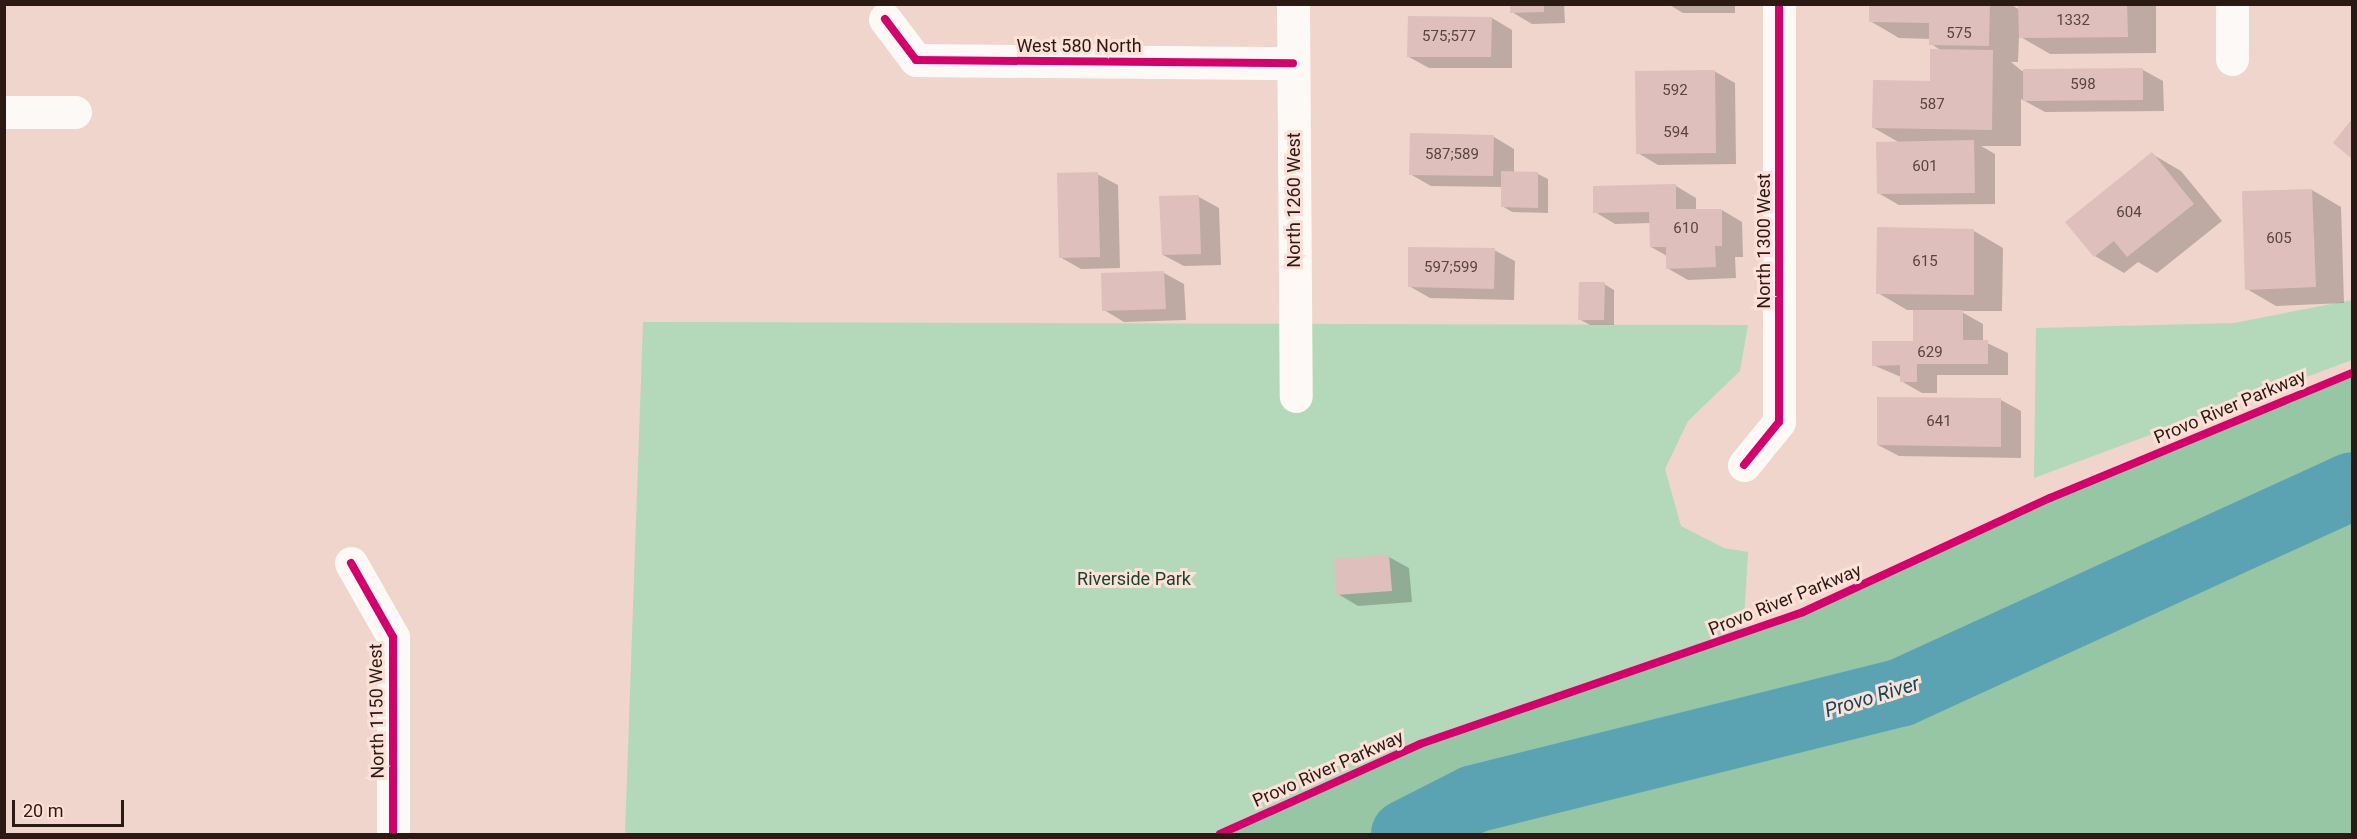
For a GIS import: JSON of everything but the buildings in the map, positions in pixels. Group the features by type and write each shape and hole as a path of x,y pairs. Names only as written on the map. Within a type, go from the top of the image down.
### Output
{"street":[{"name":"North 1260 West","path":"1293,4 1296,396"},
{"name":"North 1300 West","path":"1744,465 1779,422 1779,4"},
{"path":"2232,4 2232,59"},
{"name":"West 580 North","path":"885,19 916,60 1293,63"},
{"path":"4,112 75,112"},
{"name":"North 1150 West","path":"351,562 393,637 393,834"}],"green space":[{"path":"2352,300 2352,360 2034,478 2036,328 2234,323"},
{"name":"Riverside Park","path":"643,322 1748,325 1740,371 1688,421 1665,469 1681,526 1724,548 1748,552 1743,635 1420,744 1220,834 625,834"},
{"path":"2352,373 2352,834 1220,834 1420,744 1803,612 2050,498"}],"waterway":[{"name":"Provo River","path":"1405,834 1474,799 1900,693 2352,486"}],"cycle path":[{"path":"1744,465 1779,422 1779,4"},
{"path":"885,19 916,60 1293,63"},
{"name":"Provo River Parkway","path":"1220,834 1420,744 1803,612 2050,498 2352,373"},
{"path":"351,563 393,637 393,834"}]}
